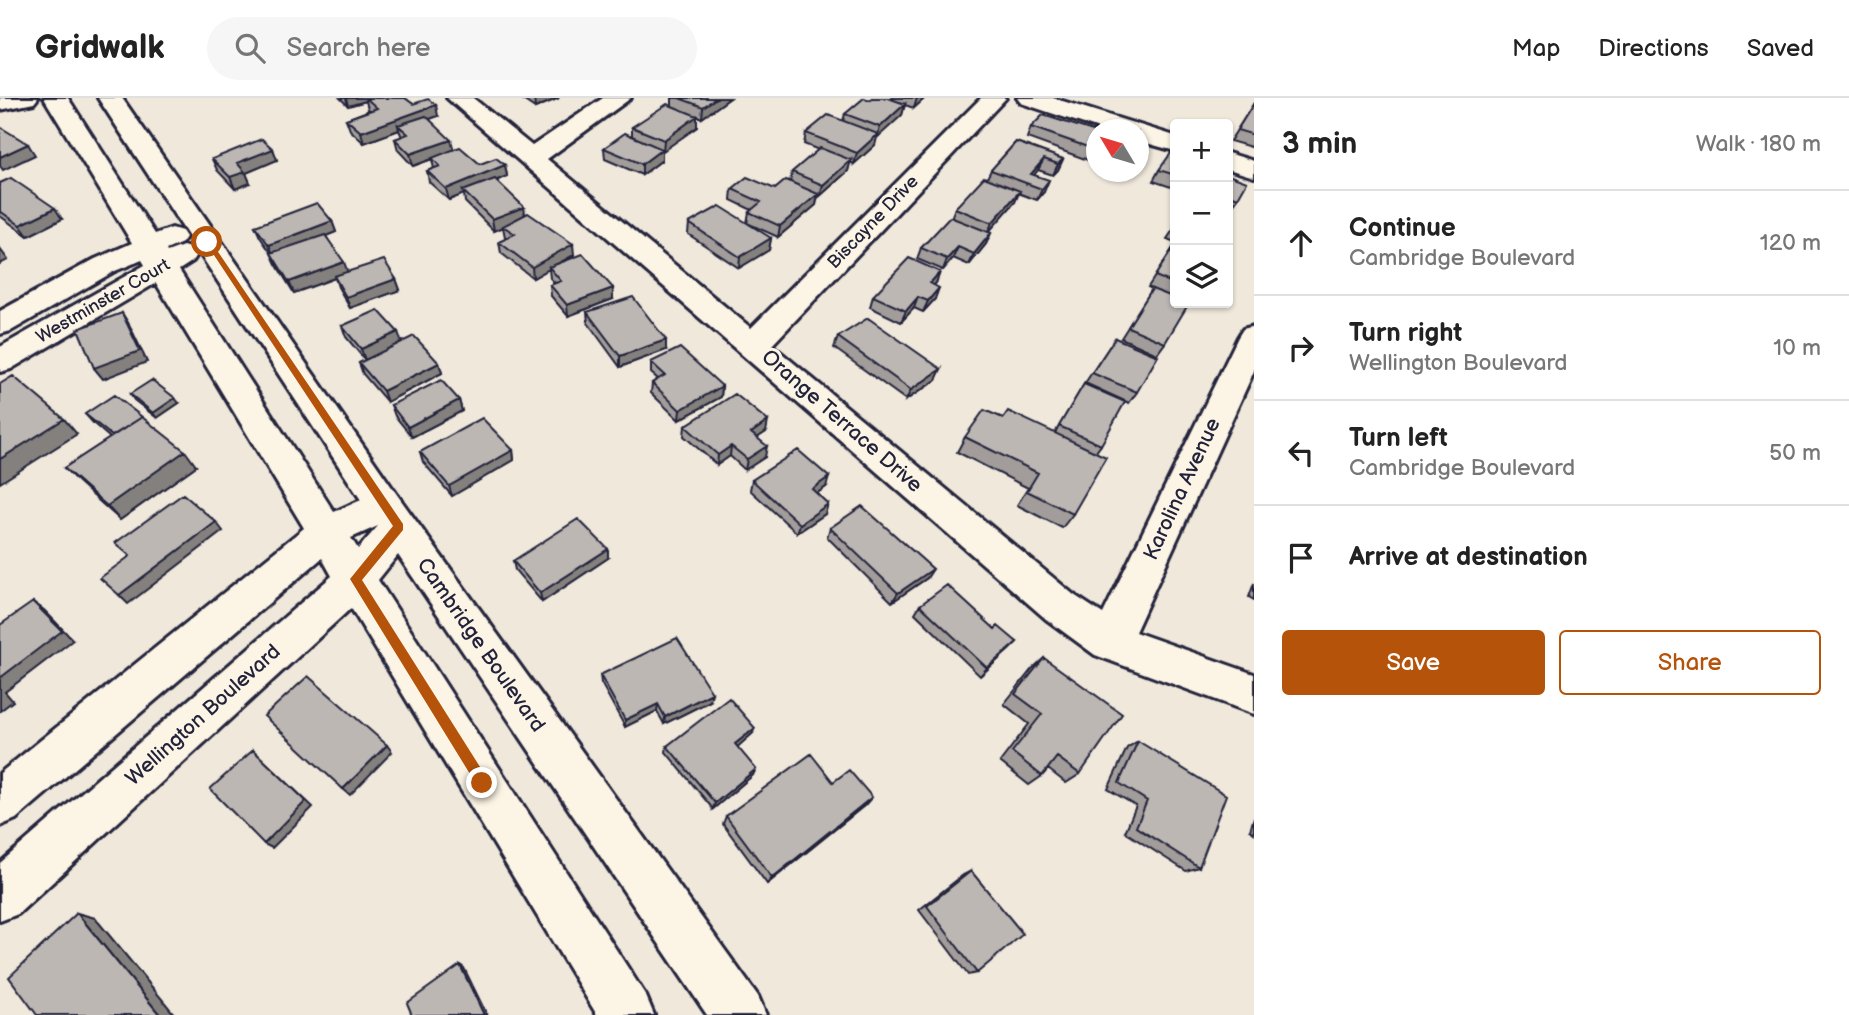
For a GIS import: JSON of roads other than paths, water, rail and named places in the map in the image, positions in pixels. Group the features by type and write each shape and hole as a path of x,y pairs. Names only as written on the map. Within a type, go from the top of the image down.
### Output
{"street":[{"path":"0,103 26,98"},
{"path":"56,98 627,1015"},
{"name":"Cambridge Boulevard","path":"110,98 392,516 739,1015"},
{"name":"Orange Terrace Drive","path":"460,98 1060,607 1110,642 1254,694"},
{"path":"530,159 619,98"},
{"name":"Biscayne Drive","path":"753,345 993,98"},
{"path":"1029,98 1094,119"},
{"path":"1149,136 1170,142"},
{"path":"1233,163 1254,169"},
{"name":"Westminster Court","path":"0,361 155,256 202,234"},
{"name":"Westminster Court","path":"0,324 105,265 155,256"},
{"name":"Karolina Avenue","path":"1110,642 1254,337"},
{"path":"0,803 326,532 392,516"},
{"name":"Wellington Boulevard","path":"0,896 356,579 392,516"}]}
